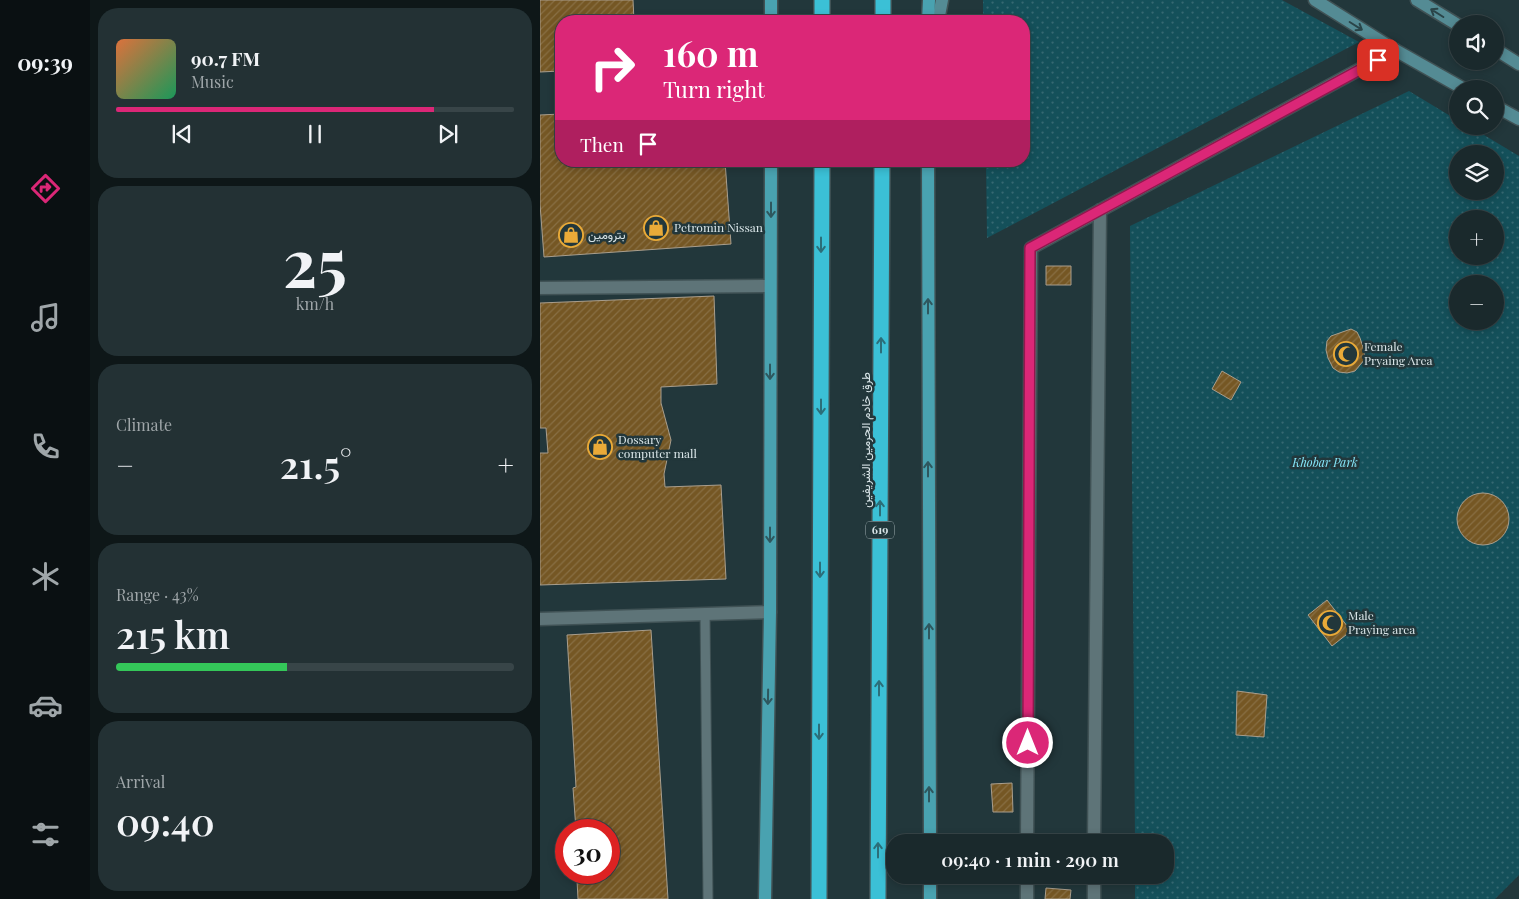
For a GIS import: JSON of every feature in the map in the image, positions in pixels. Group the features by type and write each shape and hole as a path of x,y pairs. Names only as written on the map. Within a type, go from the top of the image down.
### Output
{"highway":[{"path":"822,0 822,15"},
{"path":"883,0 883,15"},
{"path":"819,899 822,167"},
{"name":"طرق خادم الحرمين الشريفين","path":"878,899 882,167"}],"main road":[{"path":"771,0 771,15"},
{"path":"928,15 929,0"},
{"path":"939,15 942,0"},
{"path":"1315,0 1395,50 1449,81"},
{"path":"1417,0 1449,20"},
{"path":"1504,55 1519,64"},
{"path":"1504,111 1519,119"},
{"path":"765,899 770,612 771,167"},
{"path":"928,167 930,834"},
{"path":"930,884 930,899"}],"street":[{"path":"1028,834 1030,248 1395,50"},
{"path":"1094,834 1100,210"},
{"path":"540,288 770,286"},
{"path":"540,619 770,612"},
{"path":"1027,884 1027,899"},
{"path":"1094,884 1094,899"}],"lane":[{"path":"705,613 708,899"}],"green space":[{"path":"983,0 1282,0 1359,42 987,238 986,167 1030,167 1030,15 983,15"},
{"name":"Khobar Park","path":"1409,91 1449,115 1449,135 1484,135 1501,145 1449,145 1449,200 1504,200 1504,147 1519,156 1519,875 1495,899 1135,899 1135,884 1174,884 1174,834 1135,834 1130,226"}],"building":[{"path":"540,0 633,0 634,15 555,15 555,71 540,72"},
{"path":"555,114 555,167 725,167 731,244 544,257 540,204 540,115"},
{"path":"1046,266 1071,266 1071,285 1046,285"},
{"path":"714,296 717,384 661,387 661,403 671,440 664,474 665,487 721,485 726,579 540,585 540,453 548,453 546,428 540,428 540,303"},
{"name":"Female Pryaing Area","path":"1351,329 1357,332 1360,338 1365,359 1355,371 1339,372 1333,368 1328,358 1326,350 1327,341 1331,336"},
{"path":"1222,371 1241,382 1231,400 1212,389"},
{"path":"1483,493 1493,495 1501,501 1507,509 1509,519 1507,529 1501,537 1493,543 1483,545 1473,543 1465,537 1459,529 1457,519 1459,509 1465,501 1473,495"},
{"name":"Male Praying area","path":"1327,600 1351,631 1332,646 1308,615"},
{"path":"651,630 668,899 578,899 577,884 620,884 620,819 575,819 573,788 576,787 567,635"},
{"path":"1237,691 1267,695 1264,737 1236,735"},
{"path":"1012,783 1013,812 993,812 991,784"},
{"path":"1046,888 1071,890 1070,899 1045,899"}],"place":[{"name":"Petromin Nissan","path":"656,228"},
{"name":"بترومين","path":"571,235"},
{"name":"Female Pryaing Area","path":"1346,354"},
{"name":"Dossary computer mall","path":"600,447"},
{"name":"Male Praying area","path":"1330,623"}],"route":[{"path":"1028,743 1030,248 1378,60"}]}
